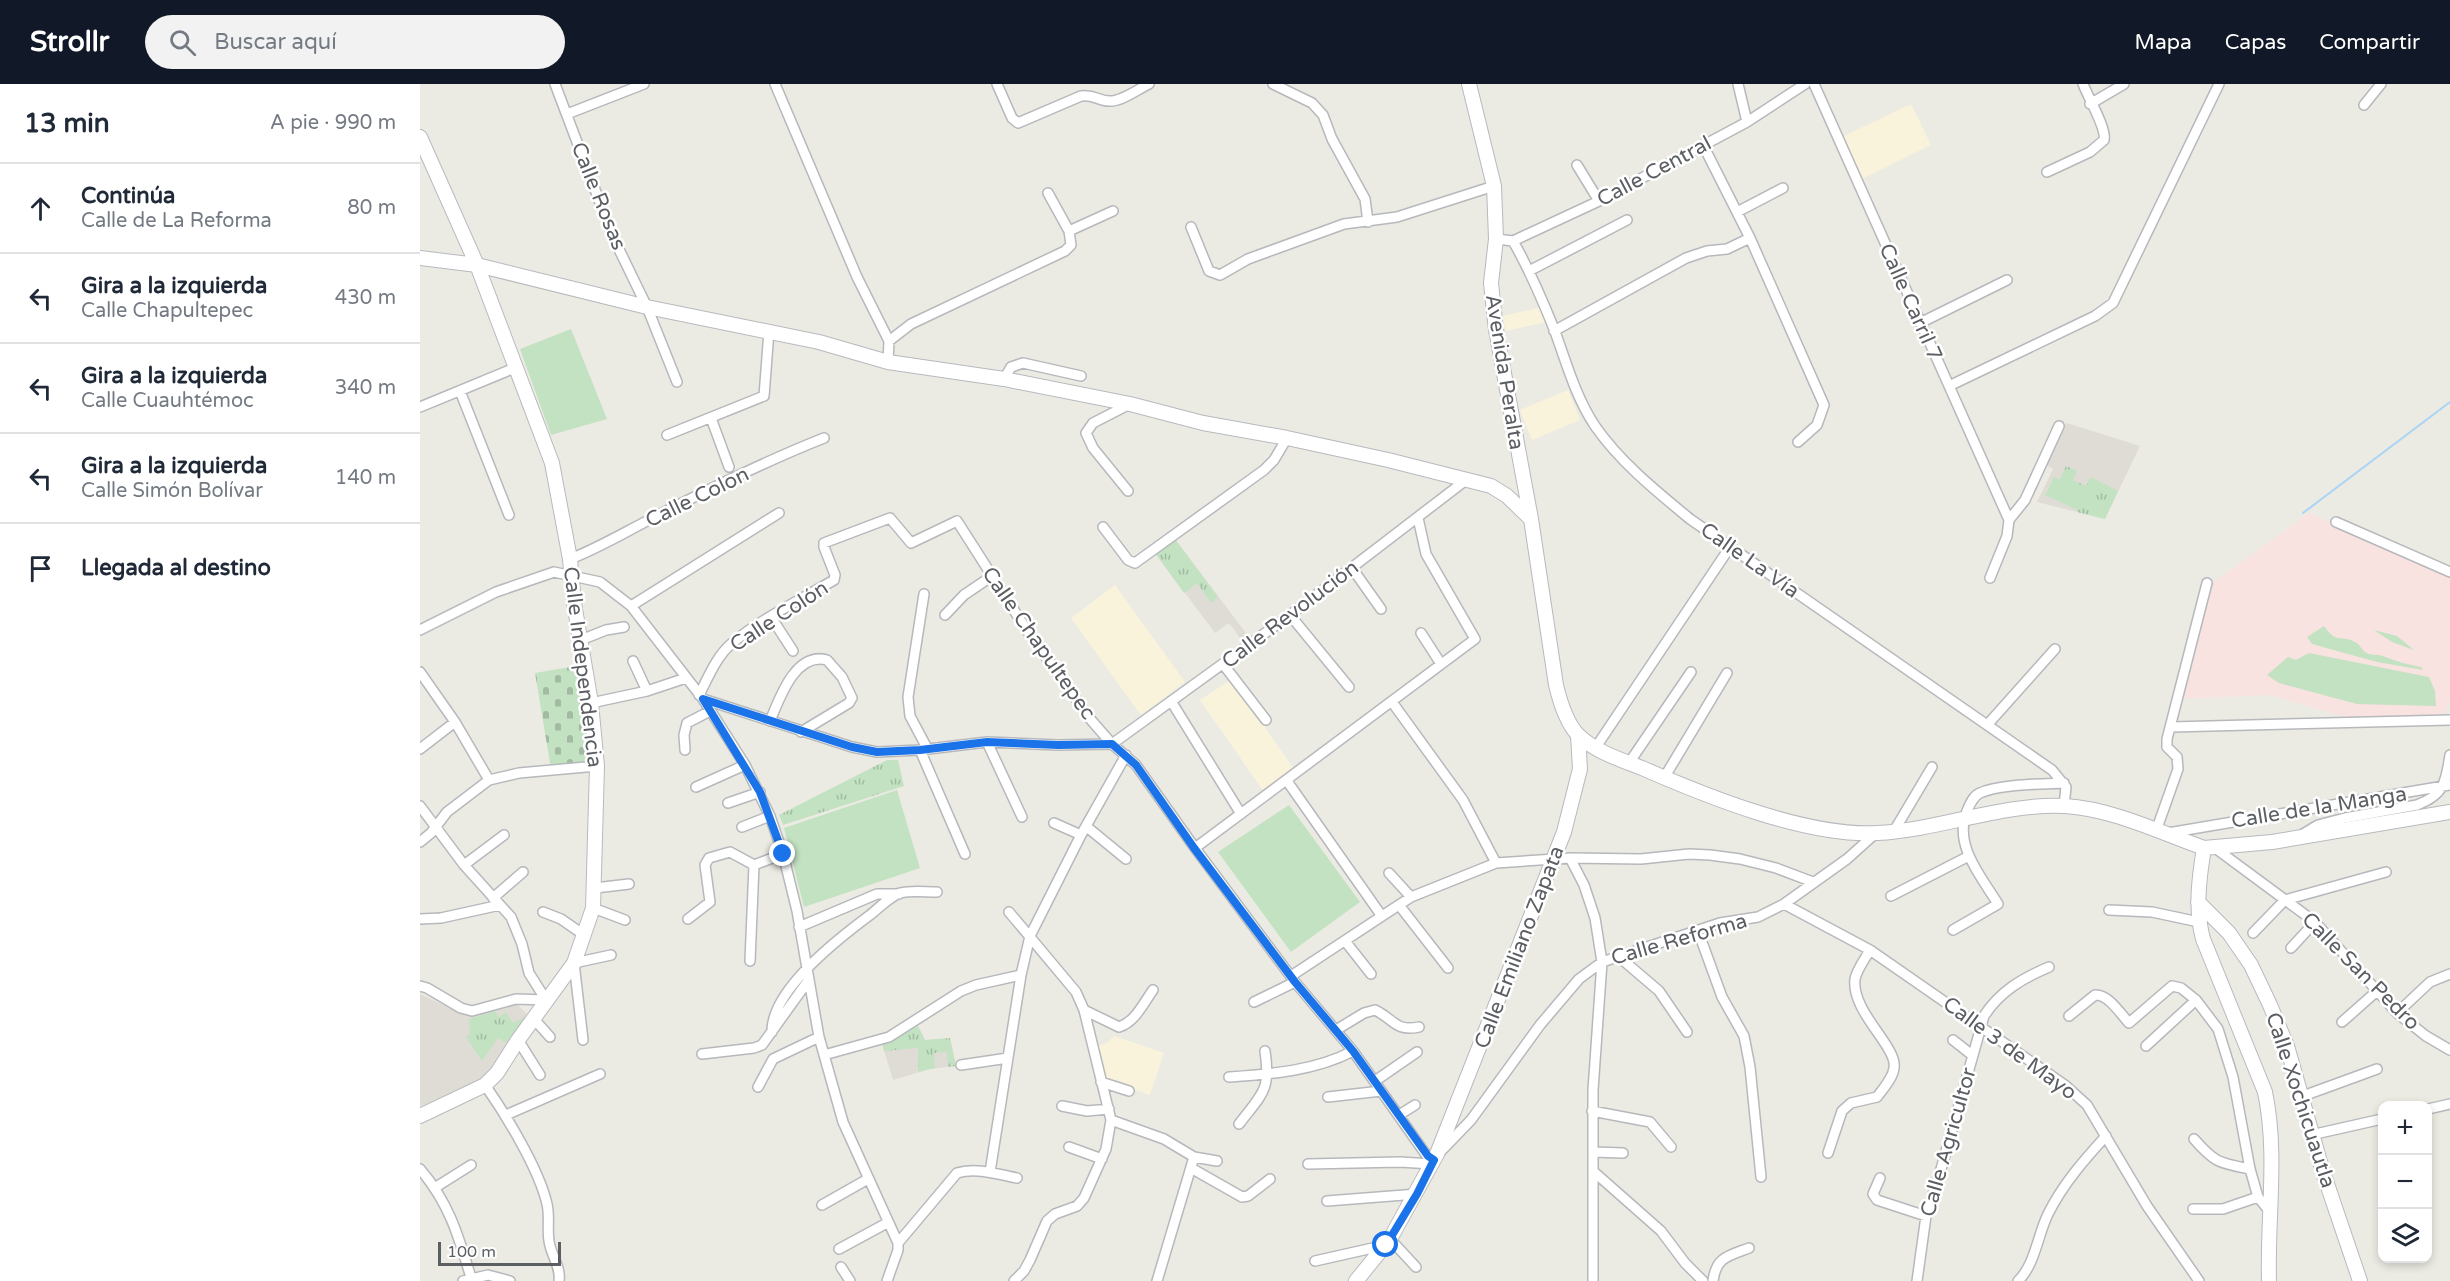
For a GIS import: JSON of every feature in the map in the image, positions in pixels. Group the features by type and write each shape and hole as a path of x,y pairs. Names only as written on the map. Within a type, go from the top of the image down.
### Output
{"main road":[{"name":"Avenida Peralta","path":"1469,84 1494,186 1497,239 1491,283 1496,330 1531,519 1556,685 1566,715 1578,735"},
{"name":"Calle Independencia","path":"420,136 477,265 518,368 552,463 570,559 591,703 597,765 593,908 574,963 497,1073 485,1085 420,1116"},
{"path":"420,258 477,265 647,307 819,342 888,362 1004,379 1130,404 1203,423 1287,438 1466,480 1491,486 1504,493 1531,519"},
{"path":"1578,735 1596,747 1664,778 1779,818 1831,830 1876,833 2031,807 2064,806 2099,811 2209,848 2297,838 2450,812"},
{"name":"Calle Emiliano Zapata","path":"1356,1281 1388,1242 1417,1194 1434,1159 1554,860 1577,788 1580,769 1578,735"},
{"path":"2209,848 2198,902 2199,922 2203,939 2265,1092 2270,1115 2273,1155 2268,1281"},
{"name":"Calle Xochicuautla","path":"2198,902 2229,933 2251,965 2287,1046 2303,1096 2311,1135 2360,1281"}],"street":[{"name":"Calle Rosas","path":"555,84 613,237 647,307 677,382"},
{"path":"567,114 644,84"},
{"path":"775,84 856,277 889,341 888,362"},
{"path":"997,84 1012,118 1018,123 1081,96 1091,95 1105,100 1114,100 1149,84"},
{"path":"1273,84 1312,103 1323,115 1332,139 1365,199 1368,222"},
{"path":"1738,84 1747,122"},
{"name":"Calle Central","path":"1514,241 1599,201 1747,122 1805,84"},
{"name":"Calle Carril 7","path":"1814,84 2009,520"},
{"path":"2047,172 2090,152 2104,140 2105,130 2090,104 2083,84"},
{"path":"2090,104 2124,84"},
{"path":"1949,386 2095,316 2113,303 2219,84"},
{"path":"2364,105 2381,84"},
{"path":"1704,144 1750,238 1824,405 1816,425 1798,442"},
{"path":"1577,165 1599,201"},
{"path":"1191,227 1209,271 1221,275 1248,259 1344,224 1397,217 1494,186"},
{"path":"1737,212 1783,188"},
{"path":"889,341 911,324 1065,251 1071,245 1069,231 1048,193"},
{"path":"1069,231 1113,211"},
{"path":"1530,271 1627,220"},
{"path":"1554,331 1686,258 1707,251 1726,249 1750,238"},
{"path":"1497,239 1514,241"},
{"name":"Calle La Vía","path":"1514,241 1530,271 1578,394 1595,425 1647,484 1690,519 1988,724 2052,770 2064,783"},
{"path":"1920,323 2007,280"},
{"path":"667,435 764,396 769,331"},
{"path":"1004,379 1011,367 1023,363 1081,376"},
{"path":"420,407 518,368"},
{"path":"460,391 509,515"},
{"path":"1128,491 1093,448 1086,433 1093,423 1130,404"},
{"path":"711,418 729,467"},
{"path":"1990,578 2007,536 2009,520 2025,500 2060,426"},
{"name":"Calle Colon","path":"570,559 592,551 787,453 824,438"},
{"path":"1103,527 1128,560 1135,562 1264,470 1274,460 1287,438"},
{"name":"Calle Revolución","path":"1112,744 1290,615 1466,480"},
{"path":"631,606 779,513"},
{"name":"Calle Colón","path":"701,697 720,658 732,644 771,617 834,580 836,577 824,543 890,518 911,543 957,521"},
{"path":"1194,848 1287,781 1475,638 1426,555 1418,518"},
{"name":"Calle Chapultepec","path":"957,521 1028,632 1091,720 1112,744 1136,765 1194,848 1293,979 1353,1051 1428,1156 1434,1159"},
{"path":"2336,522 2450,572"},
{"path":"1596,747 1730,547"},
{"path":"1352,568 1382,609"},
{"path":"420,630 496,592 554,572 572,575 600,582 631,606 701,697 760,792 783,854 819,1037 843,1122 898,1243 898,1250 887,1281"},
{"path":"945,615 964,595 992,576"},
{"path":"2159,832 2178,769 2177,757 2167,747 2167,739 2207,583"},
{"path":"924,594 908,697 910,716 965,854"},
{"path":"1290,615 1348,687"},
{"path":"771,617 793,651"},
{"path":"581,640 606,630 624,627"},
{"path":"1421,633 1441,664"},
{"path":"1988,724 2055,649"},
{"path":"770,721 784,687 794,674 812,660 826,660 842,677 852,698 849,703 801,732"},
{"path":"633,661 647,691"},
{"path":"1223,664 1266,720"},
{"path":"420,672 455,722 489,780"},
{"path":"1629,763 1691,672"},
{"path":"1664,778 1726,673"},
{"path":"591,703 647,691 686,678"},
{"path":"701,697 801,732 877,752 987,742 1058,745 1112,744"},
{"path":"1171,701 1241,814"},
{"path":"1392,702 1463,800 1496,863"},
{"path":"685,750 684,735 687,723 710,711"},
{"path":"2171,727 2450,720"},
{"path":"420,749 455,722"},
{"path":"987,742 1022,817"},
{"path":"990,1172 1021,975 1030,936 1126,755"},
{"path":"2297,838 2318,825 2424,802 2447,785 2450,755"},
{"path":"420,842 437,826 447,812 489,780 519,773 597,765"},
{"path":"696,787 745,765"},
{"path":"1894,831 1932,767"},
{"path":"1287,781 1381,915"},
{"path":"1953,930 1998,904 1969,856 1963,841 1964,819 1970,804 1980,793 2064,783 2066,787 2064,806"},
{"name":"Calle de la Manga","path":"2159,832 2447,785"},
{"path":"728,804 760,792"},
{"path":"420,806 464,865 511,917 522,944 529,973 546,1000"},
{"path":"742,827 770,816"},
{"path":"1054,823 1084,831 1126,859"},
{"name":"Calle Reforma","path":"1434,1159 1470,1120 1540,1025 1579,979 1602,962 1720,924 1758,917 1784,904 1847,859 1876,833"},
{"path":"464,865 504,835"},
{"name":"Calle San Pedro","path":"2209,848 2315,922 2397,1013 2426,1036 2450,1050"},
{"path":"688,919 710,902 705,865 709,858 730,852 754,865 783,854"},
{"path":"1254,1002 1293,979 1381,915 1411,897 1496,863 1570,858 1641,859 1710,855 1740,859 1776,868 1814,882"},
{"path":"1891,896 1969,856"},
{"path":"1570,858 1584,885 1595,918 1602,962 1592,1111 1593,1281"},
{"path":"750,961 754,865"},
{"path":"493,898 523,872"},
{"path":"2253,933 2285,900 2386,872"},
{"path":"1389,873 1411,897"},
{"path":"595,888 629,884"},
{"path":"799,927 877,894 937,892"},
{"path":"772,1032 779,1009 806,968 822,952 899,894"},
{"name":"Calle 3 de Mayo","path":"1784,904 1870,950 2066,1086 2087,1105 2146,1206 2199,1281"},
{"path":"420,919 441,918 500,905"},
{"path":"1399,905 1448,968"},
{"path":"593,908 625,920"},
{"path":"2109,910 2152,912 2199,922"},
{"path":"543,912 561,919 584,935"},
{"path":"1010,912 1072,987 1084,1010 1111,1120 1110,1136 1092,1183 1077,1206 1055,1214 1047,1221 1024,1271 1014,1281"},
{"path":"2291,948 2315,922"},
{"path":"1698,931 1722,997 1744,1036 1750,1067 1761,1177"},
{"path":"1345,941 1371,974"},
{"path":"1828,1153 1842,1111 1851,1103 1877,1096 1894,1071 1891,1054 1866,1017 1855,986 1859,968 1870,950"},
{"path":"583,1040 574,963 611,955"},
{"path":"1618,956 1659,991 1687,1032"},
{"name":"Calle Agricultor","path":"1917,1281 1926,1216 1981,1026 1991,1005 2006,990 2049,967"},
{"path":"2397,1013 2430,982 2450,974"},
{"path":"824,1055 890,1037 961,991 976,985 1021,975"},
{"path":"702,1054 762,1045 808,981"},
{"path":"420,986 461,1008 472,1011 516,999 546,1000"},
{"path":"2069,1016 2095,995 2107,999 2129,1023 2172,986 2181,988 2196,1000 2218,1029 2233,1077 2250,1169 2258,1197 2270,1212"},
{"path":"1084,1010 1119,1027 1133,1018 1153,990"},
{"path":"2342,1022 2377,990"},
{"path":"2146,1046 2196,1000"},
{"path":"1336,1030 1364,1013 1375,1010 1400,1028 1419,1027"},
{"path":"534,1018 550,1037"},
{"path":"758,1087 773,1059 819,1037"},
{"path":"518,1040 540,1075"},
{"path":"1953,1040 1972,1055"},
{"path":"1239,1124 1263,1094 1269,1074 1265,1051"},
{"path":"1229,1077 1269,1074 1321,1064 1353,1051"},
{"path":"1374,1081 1417,1052"},
{"path":"961,1065 1008,1058"},
{"path":"2303,1096 2377,1069"},
{"path":"506,1115 600,1074"},
{"path":"1101,1082 1130,1091"},
{"path":"485,1085 506,1115 548,1205 548,1240 558,1265 559,1281"},
{"path":"1328,1096 1382,1091"},
{"path":"2432,1108 2450,1104"},
{"path":"1399,1115 1415,1105"},
{"path":"1062,1106 1087,1112 1109,1109"},
{"path":"1592,1111 1650,1122 1671,1147"},
{"path":"1111,1120 1164,1139 1194,1157 1217,1161"},
{"path":"2311,1135 2378,1120"},
{"path":"2018,1281 2030,1263 2047,1216 2060,1191 2106,1136"},
{"path":"2194,1139 2209,1156 2219,1163 2250,1169"},
{"path":"1069,1147 1102,1159"},
{"path":"1593,1152 1623,1153"},
{"path":"1157,1281 1188,1184 1194,1157"},
{"path":"1308,1164 1434,1159"},
{"path":"436,1187 471,1165"},
{"path":"1191,1168 1242,1197 1248,1196 1270,1179"},
{"path":"420,1169 436,1187 453,1221 468,1280 488,1275 510,1281"},
{"path":"1593,1171 1661,1231 1685,1263 1703,1281"},
{"path":"898,1243 957,1173 990,1172 1017,1178"},
{"path":"822,1205 868,1179"},
{"path":"1880,1179 1873,1194 1877,1200 1926,1216"},
{"path":"1327,1201 1417,1194"},
{"path":"2193,1209 2223,1209 2258,1197"},
{"path":"839,1249 887,1222"},
{"path":"1315,1261 1388,1242 1416,1267"},
{"path":"1713,1281 1715,1268 1725,1257 1749,1248"},
{"path":"841,1267 850,1281"}],"shaded area":[{"path":"1911,104 1931,145 1862,179 1842,137"},
{"path":"1543,307 1546,322 1506,331 1502,316"},
{"path":"1568,390 1580,420 1532,440 1520,410"},
{"path":"2067,423 2140,446 2105,519 2037,502 2053,469 2045,464"},
{"path":"2309,513 2450,576 2450,698 2444,718 2348,718 2270,695 2180,699 2211,584"},
{"path":"1175,539 1252,641 1246,646 1229,623 1215,633 1155,553"},
{"path":"1115,585 1185,682 1141,715 1071,618"},
{"path":"1232,679 1295,771 1264,792 1200,700"},
{"path":"420,994 465,1015 516,1003 527,1014 494,1069 460,1092 420,1107"},
{"path":"918,1026 925,1040 950,1038 956,1066 930,1069 893,1080 882,1044"},
{"path":"1114,1036 1164,1053 1150,1095 1106,1080 1097,1046 1107,1043"}],"green space":[{"path":"571,329 607,419 551,435 520,349"},
{"path":"2066,466 2077,471 2073,480 2086,486 2091,477 2118,491 2105,519 2077,512 2086,493 2060,480"},
{"path":"2054,477 2087,493 2078,510 2045,495"},
{"path":"1175,539 1218,597 1211,603 1197,583 1184,593 1155,553"},
{"path":"2324,626 2332,635 2355,642 2367,653 2421,667 2423,670 2377,662 2312,644 2307,637"},
{"path":"2374,630 2397,636 2414,650 2392,642"},
{"path":"2309,653 2429,677 2435,691 2436,706 2357,704 2279,683 2267,675 2288,657 2296,660"},
{"path":"576,666 592,762 551,769 535,673"},
{"path":"887,760 898,760 904,786 783,825 779,815"},
{"path":"897,790 920,868 804,907 784,828"},
{"path":"1289,805 1360,902 1291,952 1218,852"},
{"path":"495,1011 499,1017 506,1012 513,1023 525,1017 509,1044 498,1038 482,1061 466,1037 470,1034 469,1019"},
{"path":"918,1026 925,1040 950,1038 956,1066 948,1067 947,1052 934,1053 935,1068 918,1072 918,1048 884,1051 882,1044"}],"waterway":[{"path":"2303,513 2450,402"}],"route":[{"path":"783,854 760,792 703,699 801,732 877,752 920,750 987,742 1058,745 1112,744 1136,765 1194,848 1295,982 1353,1051 1428,1156 1434,1160 1417,1194 1386,1245"}]}
